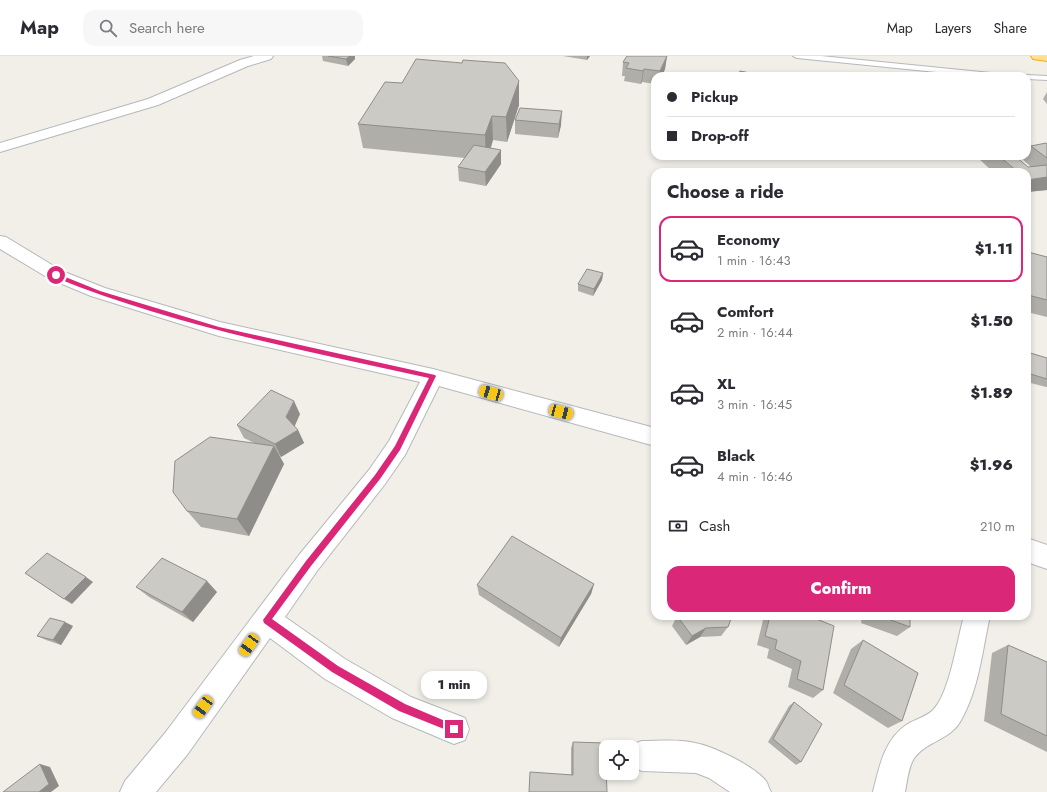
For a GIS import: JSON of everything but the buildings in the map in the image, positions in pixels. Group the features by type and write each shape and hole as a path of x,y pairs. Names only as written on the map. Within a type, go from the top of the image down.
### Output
{"highway":[{"path":"1037,56 1047,57"}],"street":[{"path":"0,148 153,102 244,63 267,56"},
{"path":"0,241 56,275 98,292 219,329 433,376 651,436"},
{"path":"136,792 176,744 308,563 377,477 398,448 433,376"},
{"path":"1031,551 1047,557"},
{"path":"267,620 335,669 402,708 454,729"},
{"path":"889,792 898,755 904,744 916,735 930,729 945,719 953,704 962,677 976,620"},
{"path":"642,756 696,758 740,779 755,792"}],"lane":[{"path":"797,56 955,72"},
{"path":"883,72 885,66"},
{"path":"1031,77 1047,78"}],"route":[{"path":"56,275 98,292 219,329 433,376 398,448 377,477 308,563 267,620 335,669 402,708 454,729"}]}
